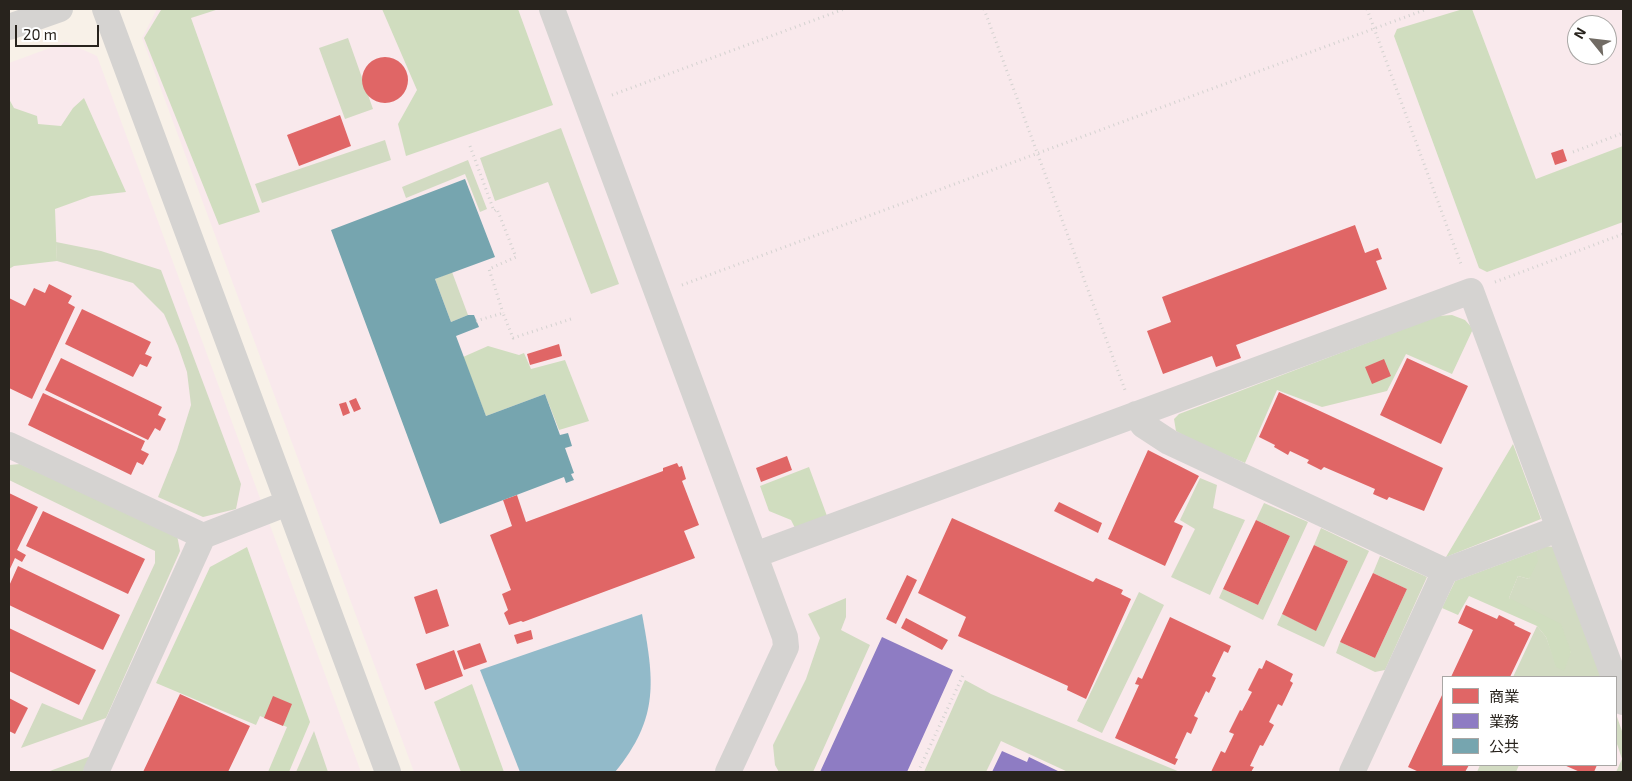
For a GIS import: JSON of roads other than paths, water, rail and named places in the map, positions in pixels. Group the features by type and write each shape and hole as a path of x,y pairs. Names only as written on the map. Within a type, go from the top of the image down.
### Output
{"street":[{"path":"9,28 60,9"},
{"path":"105,9 388,772"},
{"path":"552,9 755,555 784,638 786,647 734,768"},
{"path":"755,555 1471,291 1614,676"},
{"path":"1136,414 1143,425 1169,442 1445,571"},
{"path":"9,445 203,536"},
{"path":"96,772 203,536 288,503"},
{"path":"1352,772 1445,571 1558,529"},
{"path":"1617,685 1623,702"}],"water":[{"path":"642,614 651,678 650,697 640,733 630,752 615,772 520,772 480,670"}]}
